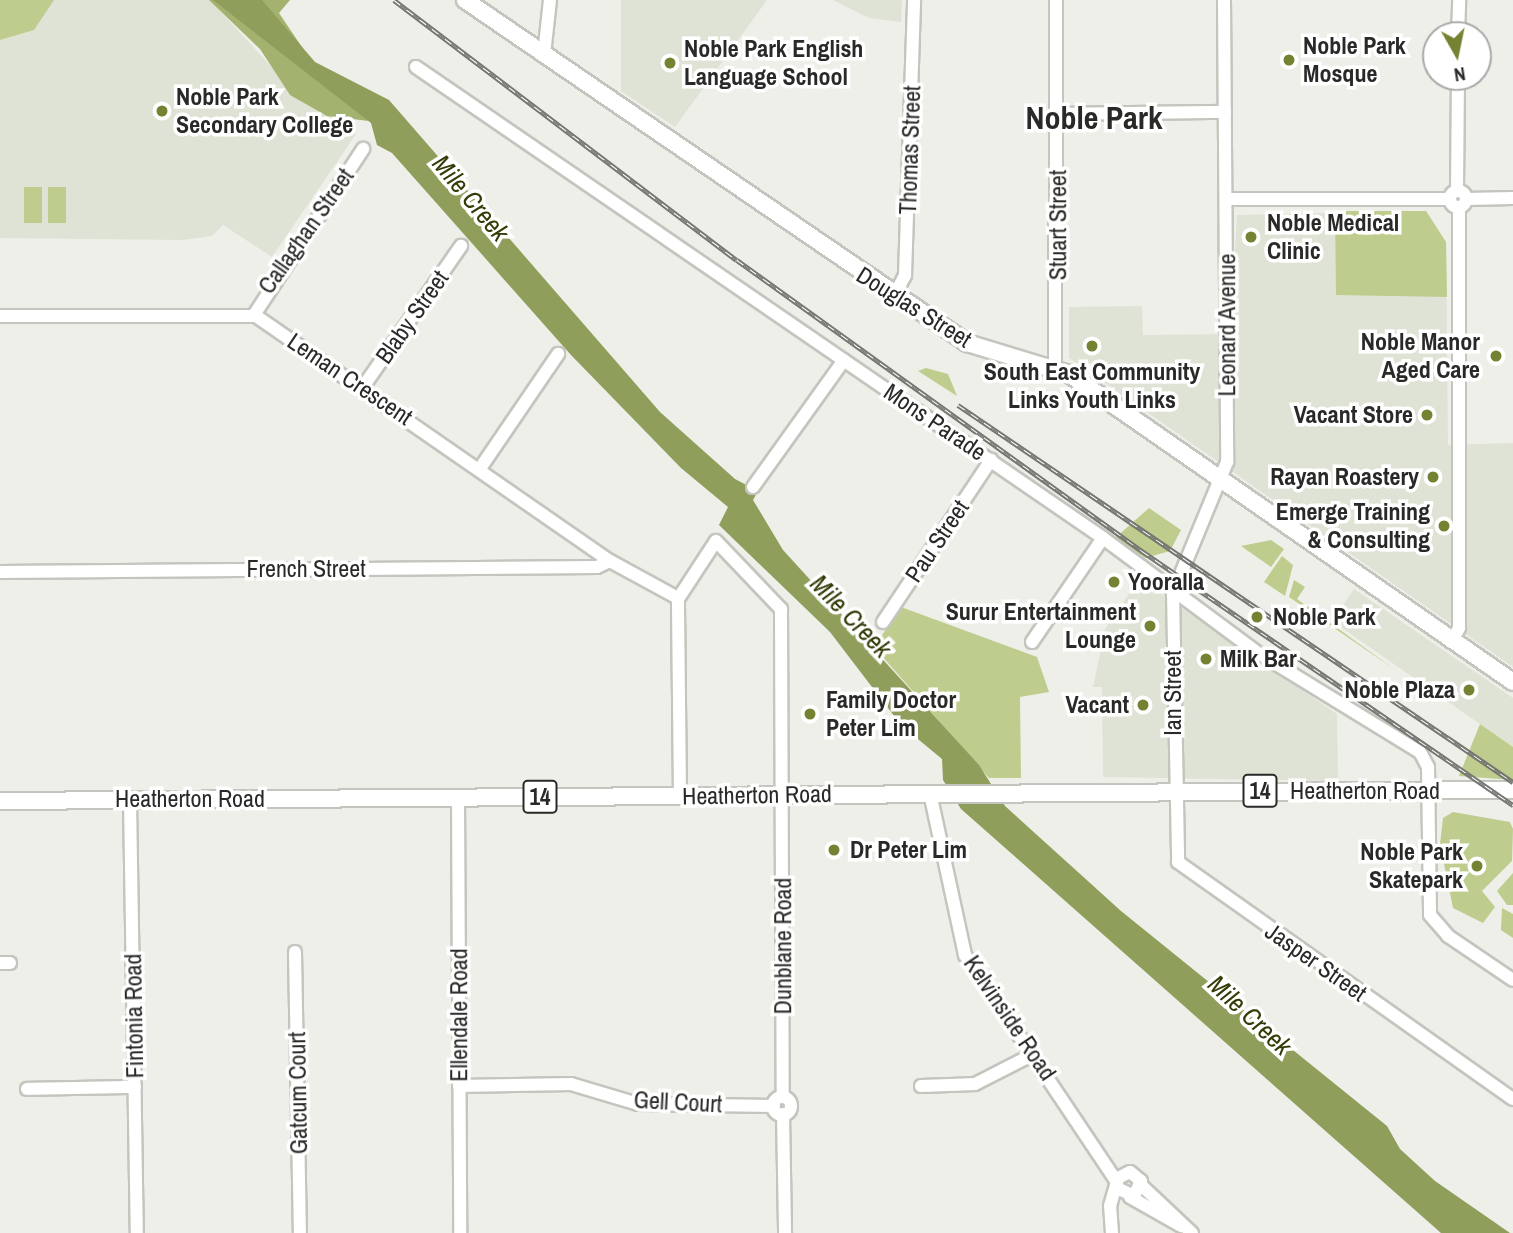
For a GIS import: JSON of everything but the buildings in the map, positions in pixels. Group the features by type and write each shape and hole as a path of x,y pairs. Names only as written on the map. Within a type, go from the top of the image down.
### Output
{"main road":[{"name":"Douglas Street","path":"465,0 894,296 970,345 1055,366 1451,642 1513,682"},
{"name":"Heatherton Road","path":"0,801 1513,790"}],"street":[{"path":"544,55 550,0"},
{"name":"Thomas Street","path":"894,296 905,275 914,0"},
{"name":"Stuart Street","path":"1055,366 1056,0"},
{"name":"Leonard Avenue","path":"1173,593 1222,481 1227,462 1224,0"},
{"path":"1458,21 1459,0"},
{"name":"Mons Parade","path":"415,67 991,460 1103,538 1173,593 1418,750 1428,765 1430,915 1448,936 1513,980"},
{"path":"1451,642 1459,628 1458,91"},
{"path":"1057,114 1225,112"},
{"name":"Callaghan Street","path":"254,315 363,149"},
{"path":"1226,199 1513,198"},
{"name":"Blaby Street","path":"363,387 461,246"},
{"path":"0,316 254,315"},
{"name":"Leman Crescent","path":"254,315 481,467 610,561 678,602"},
{"path":"481,467 558,354"},
{"path":"753,487 844,360"},
{"name":"Pau Street","path":"883,622 991,460"},
{"path":"680,796 678,602 724,529"},
{"path":"1032,642 1103,538"},
{"name":"Dunblane Road","path":"716,541 780,605 783,795 780,1106 785,1233"},
{"name":"French Street","path":"0,572 597,567 610,561"},
{"name":"Ian Street","path":"1173,593 1176,792"},
{"name":"Jasper Street","path":"1176,792 1176,854 1184,870 1513,1099"},
{"name":"Kelvinside Road","path":"930,793 965,955 1099,1150 1117,1185"},
{"name":"Ellendale Road","path":"458,797 460,1233"},
{"name":"Fintonia Road","path":"130,800 136,1233"},
{"name":"Gatcum Court","path":"295,952 300,1233"},
{"path":"920,1086 975,1084 1032,1055"},
{"name":"Gell Court","path":"459,1086 571,1084 638,1104 780,1106"},
{"path":"27,1089 135,1087"},
{"name":"Kelvinside Road","path":"1099,1150 1141,1185"},
{"path":"1112,1230 1117,1185 1128,1172"},
{"path":"1117,1185 1129,1197 1191,1232"},
{"path":"1112,1230 1129,1197 1141,1185 1191,1232"}],"shaded area":[{"name":"Noble Park Secondary College","path":"0,0 210,0 291,88 356,134 272,257 223,225 212,236 183,240 0,238"},
{"path":"0,0 54,0 34,30 0,40"},
{"path":"209,0 290,0 279,13 312,62 369,121 327,116 290,95 260,49"},
{"name":"Noble Park English Language School","path":"621,0 767,0 675,127 621,91"},
{"name":"Noble Park English Language School","path":"833,0 902,0 901,22 869,18"},
{"path":"24,187 42,187 42,223 24,223"},
{"path":"48,187 66,187 66,223 48,223"},
{"path":"1335,211 1426,211 1446,242 1447,297 1336,295"},
{"path":"1426,211 1446,242 1448,445 1513,443 1513,667 1069,358 1069,307 1142,306 1143,335 1230,334 1237,215"},
{"path":"926,368 948,374 957,396 918,371"},
{"path":"1149,508 1181,530 1170,551 1145,558 1115,538"},
{"path":"1271,540 1284,549 1271,567 1241,546"},
{"path":"1282,556 1293,565 1285,596 1264,582"},
{"path":"1139,579 1337,714 1338,781 1103,777 1102,687 1093,687 1105,629"},
{"path":"1294,580 1305,587 1297,599 1394,669 1289,597"},
{"name":"Noble Plaza","path":"1354,589 1513,698 1513,747 1332,621"},
{"path":"901,607 1037,657 1049,692 1020,697 1021,778 989,778 874,647"},
{"path":"1480,724 1513,747 1513,780 1459,776"},
{"name":"Noble Park Skatepark","path":"1453,812 1510,822 1513,829 1512,861 1482,891 1495,907 1483,923 1453,908 1440,844 1443,818"},
{"path":"1513,873 1513,905 1507,905 1497,891"},
{"path":"1502,908 1513,914 1513,938 1501,930"}],"water":[{"name":"Mile Creek","path":"213,0 262,0 315,62 389,100 660,412 735,479 758,491 753,500 783,550 979,765 1005,806 1121,911 1387,1126 1400,1149 1435,1181 1510,1233 1441,1233 961,809 943,780 942,759 901,725 830,632 719,525 728,507 681,468 571,355 392,153 377,145 371,123"}],"railway":[{"path":"394,0 737,260 1142,551 1513,805"},
{"path":"958,405 1513,782"}],"place":[{"name":"Noble Park Mosque","path":"1289,60"},
{"name":"Noble Park English Language School","path":"670,63"},
{"name":"Noble Park Secondary College","path":"162,111"},
{"name":"Noble Medical Clinic","path":"1251,237"},
{"name":"South East Community Links Youth Links","path":"1092,346"},
{"name":"Noble Manor Aged Care","path":"1496,356"},
{"name":"Vacant Store","path":"1427,415"},
{"name":"Rayan Roastery","path":"1433,477"},
{"name":"Emerge Training & Consulting","path":"1444,526"},
{"name":"Yooralla","path":"1114,582"},
{"name":"Noble Park","path":"1257,617"},
{"name":"Surur Entertainment Lounge","path":"1150,626"},
{"name":"Milk Bar","path":"1206,659"},
{"name":"Noble Plaza","path":"1469,690"},
{"name":"Vacant","path":"1143,705"},
{"name":"Family Doctor Peter Lim","path":"810,714"},
{"name":"Dr Peter Lim","path":"834,850"},
{"name":"Noble Park Skatepark","path":"1477,866"}],"district":[{"name":"Noble Park","path":"1094,118"}]}
